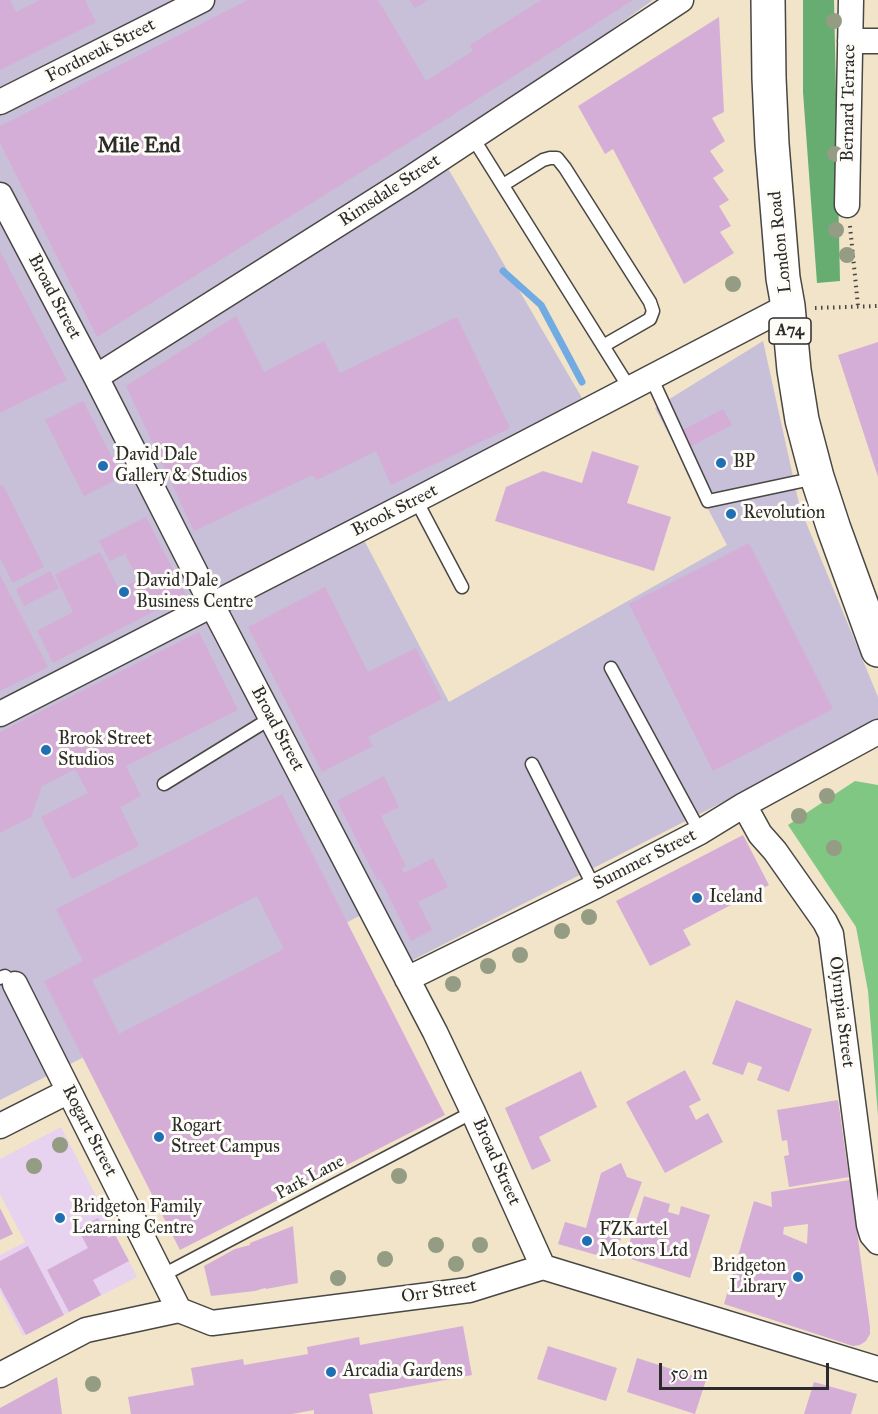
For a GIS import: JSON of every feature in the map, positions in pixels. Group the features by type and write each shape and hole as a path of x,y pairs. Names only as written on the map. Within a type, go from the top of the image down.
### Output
{"main road":[{"name":"London Road","path":"768,0 772,144 783,278 802,420 834,529 878,650"}],"street":[{"name":"Fordneuk Street","path":"0,102 202,0"},
{"name":"Rimsdale Street","path":"96,377 473,138 681,0"},
{"name":"Bernard Terrace","path":"847,205 851,0"},
{"path":"850,40 878,41"},
{"name":"Broad Street","path":"0,195 435,1032 543,1267"},
{"name":"Brook Street","path":"0,714 788,306"},
{"name":"Summer Street","path":"407,979 700,832 744,805 878,732"},
{"name":"Olympia Street","path":"744,805 760,834 782,860 831,934 869,1225 872,1235 878,1242"},
{"name":"Rogart Street","path":"5,976 69,1091 179,1310"},
{"path":"0,1126 69,1091"},
{"path":"543,1267 878,1369"},
{"name":"Orr Street","path":"179,1310 212,1323 469,1290 543,1267"},
{"path":"0,1375 86,1330 179,1310"}],"lane":[{"path":"473,138 630,389"},
{"path":"503,185 543,160 557,158 650,302 653,311 650,320 603,346"},
{"path":"651,377 708,501 817,477"},
{"path":"417,500 462,587"},
{"path":"611,668 700,832"},
{"path":"164,784 271,718"},
{"path":"532,764 594,887"},
{"name":"Park Lane","path":"163,1275 473,1112"}],"path":[{"path":"847,205 858,306"},
{"path":"788,306 801,309 878,306"}],"shaded area":[{"path":"0,0 653,0 439,153 582,398 354,521 449,702 727,545 655,408 763,341 800,508 878,697 878,723 403,965 373,909 0,1100"},
{"name":"Bridgeton Family Learning Centre","path":"61,1127 137,1277 23,1336 0,1292 0,1255 25,1242 0,1194 0,1159"}],"green space":[{"path":"803,0 834,0 840,281 817,283 803,92"},
{"path":"855,781 878,785 878,1116 868,991 856,927 788,825"}],"building":[{"path":"0,0 10,0 16,12 40,0 85,0 96,22 0,70"},
{"path":"248,0 378,0 426,81 473,51 470,45 541,0 633,0 97,337 0,143 0,126"},
{"path":"409,0 428,0 415,8"},
{"path":"719,17 724,112 712,118 725,141 710,151 724,171 713,178 729,200 719,206 731,226 720,232 734,253 684,284 613,149 605,154 578,106"},
{"path":"0,251 67,380 0,413"},
{"path":"236,316 264,372 324,341 340,373 457,317 510,428 391,485 376,451 317,480 312,475 194,531 126,386"},
{"path":"878,342 878,477 838,355"},
{"path":"83,401 122,477 84,496 45,420"},
{"path":"723,409 732,425 688,448 680,431"},
{"path":"592,451 639,466 627,503 671,517 654,571 495,521 506,487 543,471 582,483"},
{"path":"3,485 44,567 13,583 0,558 0,486"},
{"name":"David Dale Business Centre","path":"146,517 186,595 53,663 37,631 73,612 55,575 100,552 119,589 138,580 125,554 110,561 99,541"},
{"path":"749,543 833,709 713,771 629,604"},
{"path":"50,571 59,588 24,606 16,589"},
{"path":"0,575 48,667 0,691"},
{"path":"325,587 368,672 416,648 442,699 368,737 373,746 322,772 248,627"},
{"path":"199,632 238,710 126,766 141,796 120,807 139,846 72,879 41,817 88,793 75,769 42,786 31,817 0,833 0,732"},
{"path":"384,776 399,807 381,816 406,866 401,868 404,873 433,858 448,887 418,902 432,930 411,941 337,801"},
{"path":"282,794 445,1115 180,1250 44,981 83,961 56,909","holes":["257,896 284,949 119,1034 92,980"]},
{"path":"743,835 769,885 683,930 691,945 650,966 616,901"},
{"path":"736,1000 812,1029 789,1092 757,1080 762,1067 748,1062 743,1075 712,1064"},
{"path":"685,1070 701,1100 689,1106 696,1120 708,1113 723,1142 665,1173 626,1102"},
{"path":"581,1071 597,1107 539,1137 551,1161 532,1170 505,1108"},
{"path":"838,1100 849,1177 789,1187 784,1156 789,1155 787,1140 782,1141 777,1110"},
{"path":"621,1163 627,1177 642,1182 614,1260 558,1244 565,1222 586,1228 601,1173"},
{"name":"Bridgeton Library","path":"850,1180 870,1327 870,1334 860,1345 853,1346 724,1304 754,1201 772,1207 771,1192","holes":["808,1224 807,1244 783,1234 784,1227"]},
{"path":"644,1196 670,1204 668,1212 679,1215 681,1206 710,1215 690,1278 625,1257"},
{"path":"0,1208 13,1234 0,1240"},
{"path":"98,1218 108,1238 115,1235 129,1261 93,1280 101,1295 69,1312 47,1270 88,1248 78,1229"},
{"path":"293,1226 298,1283 211,1296 204,1266 235,1249 250,1245 250,1243"},
{"path":"28,1246 64,1315 26,1335 0,1287 0,1261"},
{"name":"Arcadia Gardens","path":"463,1326 472,1375 369,1394 373,1414 314,1414 314,1410 292,1414 131,1414 128,1397 194,1385 191,1368 243,1359 244,1365 308,1354 307,1347 359,1337 360,1345"},
{"path":"548,1346 617,1368 606,1401 537,1379"},
{"path":"637,1358 706,1380 695,1414 627,1392"},
{"path":"57,1377 62,1414 0,1414 0,1408"},
{"path":"814,1382 857,1394 851,1414 804,1414"}],"waterway":[{"path":"503,271 541,305 582,382"}],"place":[{"name":"BP","path":"721,463"},
{"name":"David Dale Gallery & Studios","path":"103,466"},
{"name":"Revolution","path":"731,514"},
{"name":"David Dale Business Centre","path":"124,592"},
{"name":"Brook Street Studios","path":"46,750"},
{"name":"Iceland","path":"697,898"},
{"name":"Rogart Street Campus","path":"159,1137"},
{"name":"Bridgeton Family Learning Centre","path":"60,1218"},
{"name":"FZKartel Motors Ltd","path":"587,1241"},
{"name":"Bridgeton Library","path":"798,1277"},
{"name":"Arcadia Gardens","path":"331,1372"}],"district":[{"name":"Mile End","path":"139,147"}]}
